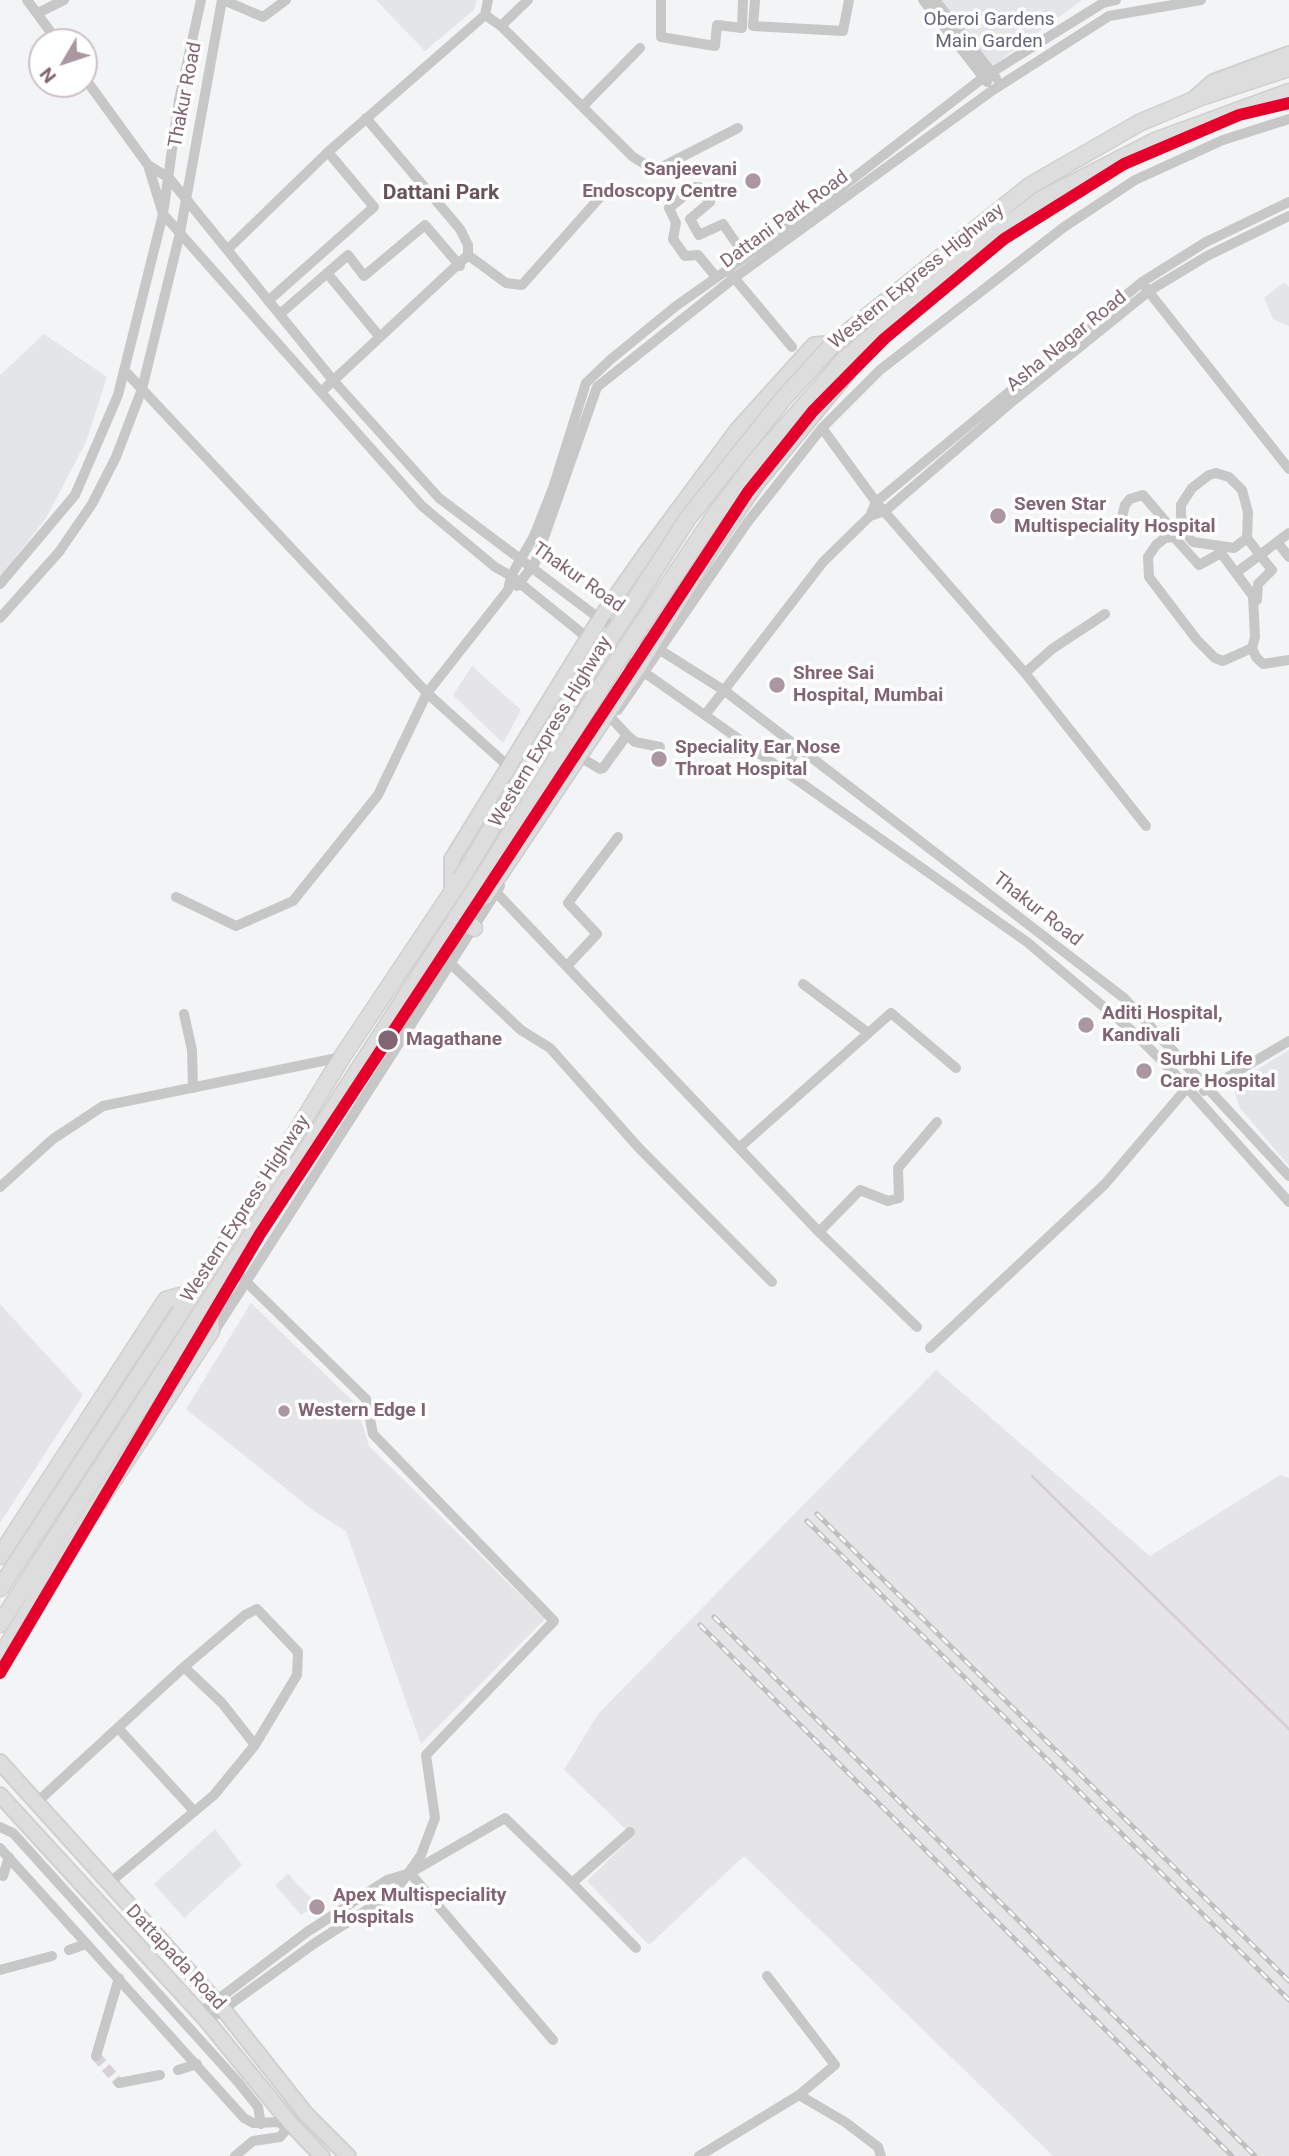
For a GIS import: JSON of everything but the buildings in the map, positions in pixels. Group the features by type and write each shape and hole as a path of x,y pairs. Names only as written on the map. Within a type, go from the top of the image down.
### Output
{"highway":[{"name":"Western Express Highway","path":"0,1624 232,1268 459,898 541,745 688,518 783,398 834,343 1031,185 1141,122 1191,101 1289,68"},
{"name":"Western Express Highway","path":"0,1588 269,1177 342,1056 459,898 487,870 621,655 715,515 758,458 845,359 973,251 1042,199 1155,141 1289,92"},
{"path":"459,898 474,928"},
{"path":"0,1556 166,1300 191,1293"},
{"path":"0,1658 41,1590 211,1331 209,1303"}],"main road":[{"path":"1191,101 1213,82 1289,54"},
{"path":"834,343 814,345 738,429 600,619 452,859 459,898 485,897 494,890 641,670 711,549 757,483 846,375 845,359"},
{"name":"Dattapada Road","path":"0,1762 219,2005 306,2113 348,2156"},
{"path":"0,1795 204,2017 288,2126 322,2156"},
{"path":"126,1932 140,1920"}],"street":[{"path":"27,0 48,28"},
{"path":"38,13 64,0"},
{"name":"Thakur Road","path":"163,214 179,100 201,0"},
{"path":"222,0 263,17 286,0"},
{"name":"Thakur Road","path":"180,233 184,197 222,0"},
{"path":"228,249 328,152 485,15 488,0"},
{"path":"501,26 528,0"},
{"path":"662,0 661,37 715,46 717,25 742,28 743,0"},
{"path":"755,0 753,26 843,31 849,0"},
{"path":"923,0 988,75"},
{"path":"935,0 997,88"},
{"name":"Dattani Park Road","path":"865,176 927,141 997,88 1114,15 1172,2 1201,0"},
{"path":"1109,1 1114,15"},
{"name":"Dattani Park Road","path":"508,590 522,583 532,568 593,384 626,347 716,277 730,274 814,216 988,75 1109,1"},
{"path":"485,15 501,26 633,157 658,169 738,128"},
{"path":"583,106 640,48"},
{"path":"98,96 148,165"},
{"path":"321,392 379,336 460,266 468,255 468,245 460,229 366,118"},
{"path":"655,647 822,428 880,370 1064,227 1135,180 1223,140 1289,119"},
{"path":"918,130 927,141"},
{"path":"268,301 374,207 328,152"},
{"name":"Thakur Road","path":"148,165 169,178"},
{"name":"Thakur Road","path":"148,165 163,214 422,506 495,567 522,583 589,639 641,670 994,919 1091,995 1188,1088 1289,1202"},
{"path":"169,178 184,197"},
{"path":"716,277 698,255 685,256 673,239 676,223 669,208 695,187 699,187 710,202 690,219 694,228 703,236 723,224 745,256"},
{"path":"468,255 506,283 522,285 602,195"},
{"name":"Thakur Road","path":"184,197 332,379 439,498 600,619 655,647 725,691 1124,998 1289,1176"},
{"name":"Asha Nagar Road","path":"705,715 823,562 870,516 876,502 1145,287 1206,242 1289,202"},
{"path":"0,584 75,495 118,395 163,214"},
{"name":"Dattani Park Road","path":"593,384 635,357 685,317 745,256 814,216"},
{"name":"Asha Nagar Road","path":"870,516 885,512 1145,287 1289,216"},
{"path":"279,314 348,255 364,276 425,225 460,266"},
{"path":"2,612 59,552 92,504 116,457 142,390 180,233"},
{"path":"327,273 379,336"},
{"path":"730,274 792,347"},
{"path":"1145,287 1289,469"},
{"path":"676,306 685,317"},
{"path":"648,329 657,340"},
{"path":"626,347 635,357"},
{"path":"124,370 427,693 508,766"},
{"path":"118,395 135,408"},
{"path":"822,428 876,502 1025,673 1146,826"},
{"path":"1174,537 1166,538 1156,545 1148,557 1149,577 1215,658 1223,661 1233,659 1254,643 1259,632 1257,588 1272,570 1247,538 1247,500 1237,483 1216,473 1192,488 1181,506 1181,515 1185,533 1193,542 1234,548 1247,538"},
{"name":"Dattani Park Road","path":"176,897 236,926 293,901 379,795 427,693 508,590 512,576 558,490"},
{"path":"75,495 92,504"},
{"path":"1122,517 1125,505 1130,499 1143,495 1199,565 1218,552 1237,572 1253,596 1254,643 1263,664 1289,660"},
{"path":"1237,572 1289,533"},
{"path":"1277,542 1289,557"},
{"path":"1025,673 1052,649 1105,614"},
{"path":"0,1664 173,1399 245,1281 366,1099 452,964 494,890 612,719 641,670"},
{"path":"612,719 635,742 660,747"},
{"path":"584,760 603,768 627,736"},
{"path":"784,771 798,747"},
{"path":"566,966 597,934 568,903 618,836"},
{"path":"494,890 819,1232 917,1327"},
{"path":"994,919 1001,904"},
{"path":"452,964 521,1030 550,1048 639,1149 772,1282"},
{"path":"803,984 867,1032"},
{"path":"740,1147 891,1013 956,1068"},
{"path":"184,1014 192,1051 193,1088"},
{"path":"1197,1098 1208,1087 1289,1041"},
{"path":"0,1187 53,1139 103,1106 342,1056"},
{"path":"930,1348 1105,1184 1197,1076"},
{"path":"819,1232 860,1190 888,1201 899,1198 898,1168 937,1122"},
{"path":"219,2005 395,1892 410,1873 428,1839 435,1818 426,1755 554,1621 373,1434 366,1399 232,1268"},
{"path":"36,1803 184,1667 245,1615 257,1609 282,1634 298,1652 297,1675 254,1745 214,1796 108,1884"},
{"path":"184,1667 222,1703 254,1745"},
{"path":"118,1729 194,1811"},
{"path":"204,2017 307,1932 376,1887 410,1873 505,1818 636,1948"},
{"path":"0,1827 13,1833 238,2082 258,2107 261,2124"},
{"path":"572,1883 630,1832"},
{"path":"0,1848 244,2118 261,2124 279,2122 288,2126 280,2137 253,2141 235,2156"},
{"path":"3,1876 9,1857"},
{"path":"410,1873 553,2040"},
{"path":"376,1887 384,1898"},
{"path":"307,1932 315,1943"},
{"path":"69,1950 86,1944"},
{"path":"0,1970 52,1956"},
{"path":"699,2156 799,2095 835,2065 767,1976"},
{"path":"96,2056 119,1978"},
{"path":"178,2070 197,2064"},
{"path":"119,2083 160,2075"},
{"path":"799,2095 845,2122 878,2147 881,2156"}],"shaded area":[{"path":"472,666 521,710 503,743 453,695"},
{"path":"251,1303 356,1404 369,1446 545,1619 421,1744 346,1531 314,1511 186,1409"},
{"path":"0,1304 83,1395 0,1523"},
{"path":"936,1370 1150,1556 1280,1475 1289,1478 1289,2156 1053,2156 744,1856 649,1945 587,1881 633,1836 564,1770 598,1714"},
{"path":"288,1874 317,1904 301,1915 275,1885"}],"green space":[{"path":"376,0 477,0 474,10 425,51"},
{"name":"Oberoi Gardens Main Garden","path":"925,0 1082,0 984,72"},
{"path":"1284,282 1289,287 1289,326 1273,319 1264,298"},
{"path":"44,334 107,377 86,442 46,518 0,578 0,375"},
{"path":"1289,1050 1289,1166 1239,1107 1234,1088 1250,1074"},
{"path":"215,1829 242,1865 184,1918 154,1884"}],"waterway":[{"path":"1032,1476 1289,1729"}],"tunnel":[{"path":"96,2056 119,2083"}],"railway":[{"path":"817,1514 1289,1981"},
{"path":"807,1521 1289,2000"},
{"path":"714,1617 1255,2156"},
{"path":"700,1625 1232,2156"}],"transit line":[{"path":"0,1673 260,1234 748,492 813,411 884,339 1004,239 1124,164 1239,115 1289,103"}],"place":[{"name":"Sanjeevani Endoscopy Centre","path":"753,181"},
{"name":"Seven Star Multispeciality Hospital","path":"998,516"},
{"name":"Shree Sai Hospital, Mumbai","path":"777,685"},
{"name":"Speciality Ear Nose Throat Hospital","path":"659,759"},
{"name":"Aditi Hospital, Kandivali","path":"1086,1025"},
{"name":"Magathane","path":"388,1040"},
{"name":"Surbhi Life Care Hospital","path":"1144,1071"},
{"name":"Western Edge I","path":"284,1411"},
{"name":"Apex Multispeciality Hospitals","path":"317,1907"}],"district":[{"name":"Dattani Park","path":"441,194"}]}
